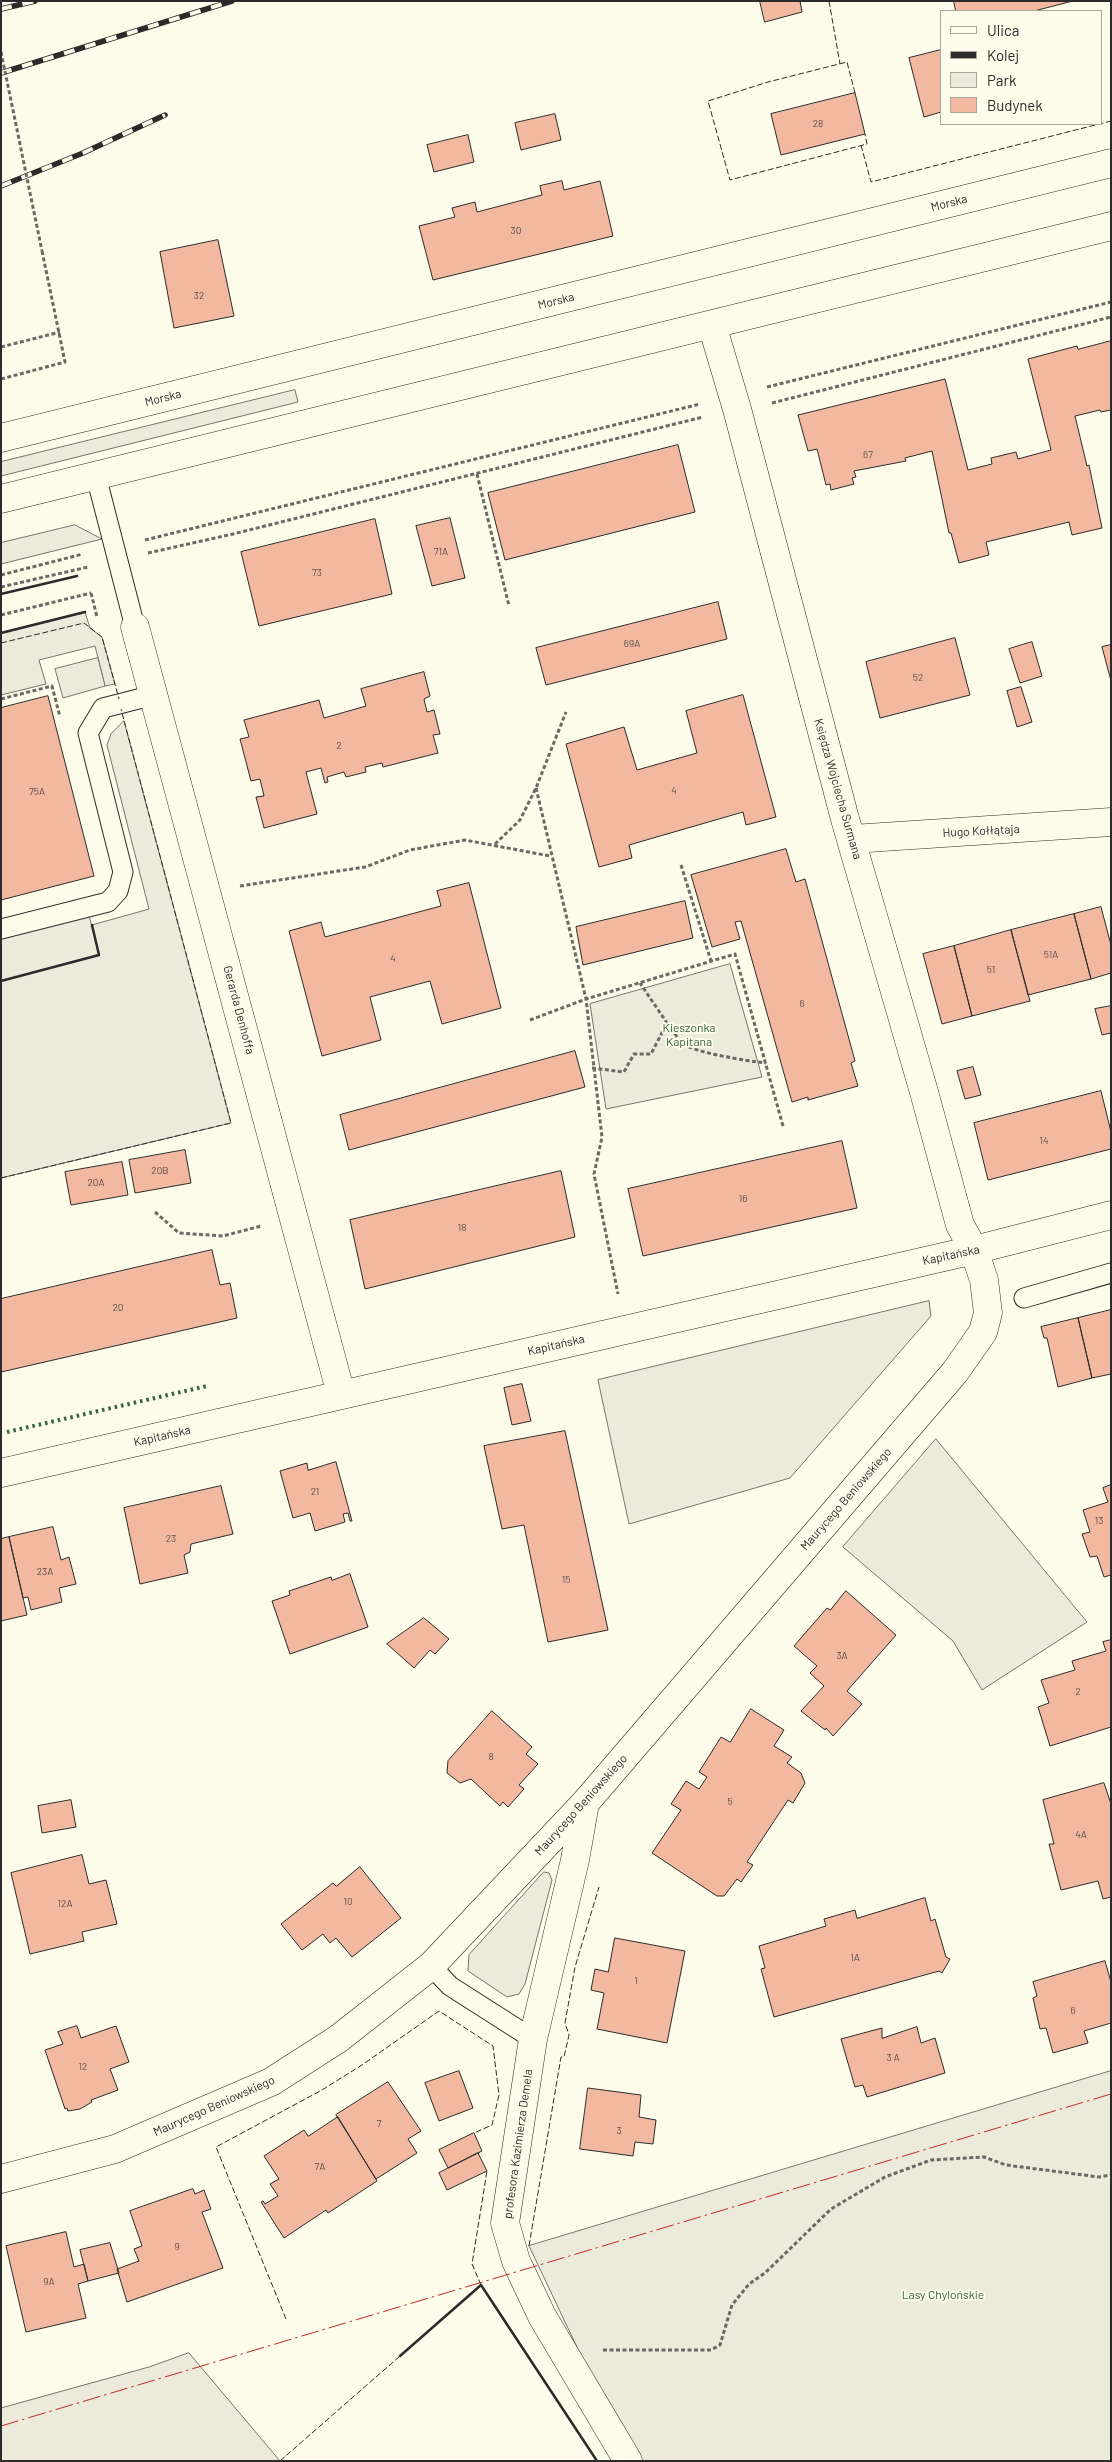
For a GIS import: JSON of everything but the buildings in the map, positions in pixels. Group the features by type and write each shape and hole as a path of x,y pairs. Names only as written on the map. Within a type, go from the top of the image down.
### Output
{"street":[{"name":"Morska","path":"1,438 1111,163"},
{"path":"1,499 1111,226"},
{"name":"Księdza Wojciecha Surmana","path":"712,325 737,409 852,840 960,1225 974,1250"},
{"name":"Gerarda Denhoffa","path":"135,627 261,1089 341,1394"},
{"name":"Hugo Kołłątaja","path":"852,840 1111,822"},
{"name":"Kapitańska","path":"1,1473 974,1250 1111,1215"},
{"name":"Maurycego Beniowskiego","path":"1,2179 115,2149 271,2082 338,2039 431,1966 584,1802 955,1372 983,1332 988,1313 984,1280 974,1250"},
{"name":"profesora Kazimierza Demela","path":"584,1802 575,1860 533,2040 505,2224 516,2261 542,2316 628,2461"}],"lane":[{"path":"96,476 135,627"},
{"path":"1,929 108,902 118,891 123,872 88,733 103,708 154,695"},
{"path":"1024,1298 1111,1273"},
{"path":"431,1966 450,1986 533,2040"}],"path":[{"path":"1,52 65,362 1,379"},
{"path":"763,388 1111,302"},
{"path":"1,575 116,554 477,474 737,409 762,405 1111,317"},
{"path":"1,347 60,332"},
{"path":"1,587 116,554 707,402"},
{"path":"477,474 509,606"},
{"path":"91,593 96,610"},
{"path":"1,615 80,596"},
{"path":"1,699 52,686 62,724"},
{"path":"495,844 520,820 536,788 566,712"},
{"path":"536,788 550,856 586,999 592,1068 602,1138 594,1174 619,1298"},
{"path":"235,887 365,867 410,850 465,840 495,844 550,856"},
{"path":"681,865 711,961"},
{"path":"530,1020 586,999 735,954 783,1126"},
{"path":"640,983 682,1042 690,1048 746,1061 766,1063"},
{"path":"592,1068 624,1072 634,1054 651,1054 667,1022"},
{"path":"155,1212 179,1233 223,1236 256,1228"},
{"path":"562,2350 711,2350 720,2345 732,2305 749,2284 765,2273 831,2209 885,2177 911,2166 932,2160 984,2157 1013,2166 1099,2177 1111,2175"}],"green space":[{"path":"295,390 298,402 1,476 1,462"},
{"path":"75,525 102,539 1,564 1,543"},
{"path":"85,612 90,628 102,637 115,684 105,686 95,646 39,660 46,684 1,695 1,633"},
{"path":"124,721 231,1123 1,1178 1,981 98,955 92,925 149,909 107,745 111,734"},
{"name":"Kieszonka Kapitana","path":"730,964 762,1077 606,1109 590,1004"},
{"path":"929,1301 931,1316 790,1478 629,1524 598,1380"},
{"path":"936,1439 1087,1622 982,1690 953,1641 843,1547"},
{"path":"544,1872 549,1873 552,1880 525,1984 519,1994 507,1997 468,1971 469,1955"},
{"name":"Lasy Chylońskie","path":"1111,2071 1111,2461 631,2461 529,2246"},
{"path":"189,2353 280,2461 1,2461 1,2408 149,2367"}],"shaded area":[{"path":"98,658 105,686 63,698 55,669"},
{"path":"87,907 99,955 1,981 1,929"}],"railway":[{"path":"1,9 35,1"},
{"path":"1,73 232,1"},
{"path":"1,186 83,153 165,115"}],"hedge":[{"path":"7,1432 207,1386"}],"fence":[{"path":"829,1 840,64"},
{"path":"855,93 847,62 768,82 708,101 730,180 867,144 865,134"},
{"path":"1102,123 1111,121"},
{"path":"861,145 871,182 1095,125"},
{"path":"1,643 84,623 102,637 119,699"},
{"path":"1,1178 231,1123 121,709"},
{"path":"529,2246 561,2057 564,2057 569,2035 565,2023 575,1967 599,1887"},
{"path":"286,2319 216,2147 322,2090 362,2065 439,2011 493,2046 499,2095 492,2125 474,2133"},
{"path":"481,2285 472,2264 487,2171"},
{"path":"280,2461 400,2356"}],"wall":[{"path":"1,594 77,576"},
{"path":"1,633 85,612"},
{"path":"1,981 99,955 92,925"},
{"path":"400,2356 481,2285 597,2461"}],"power":[{"path":"1,2426 1111,2094"}]}
